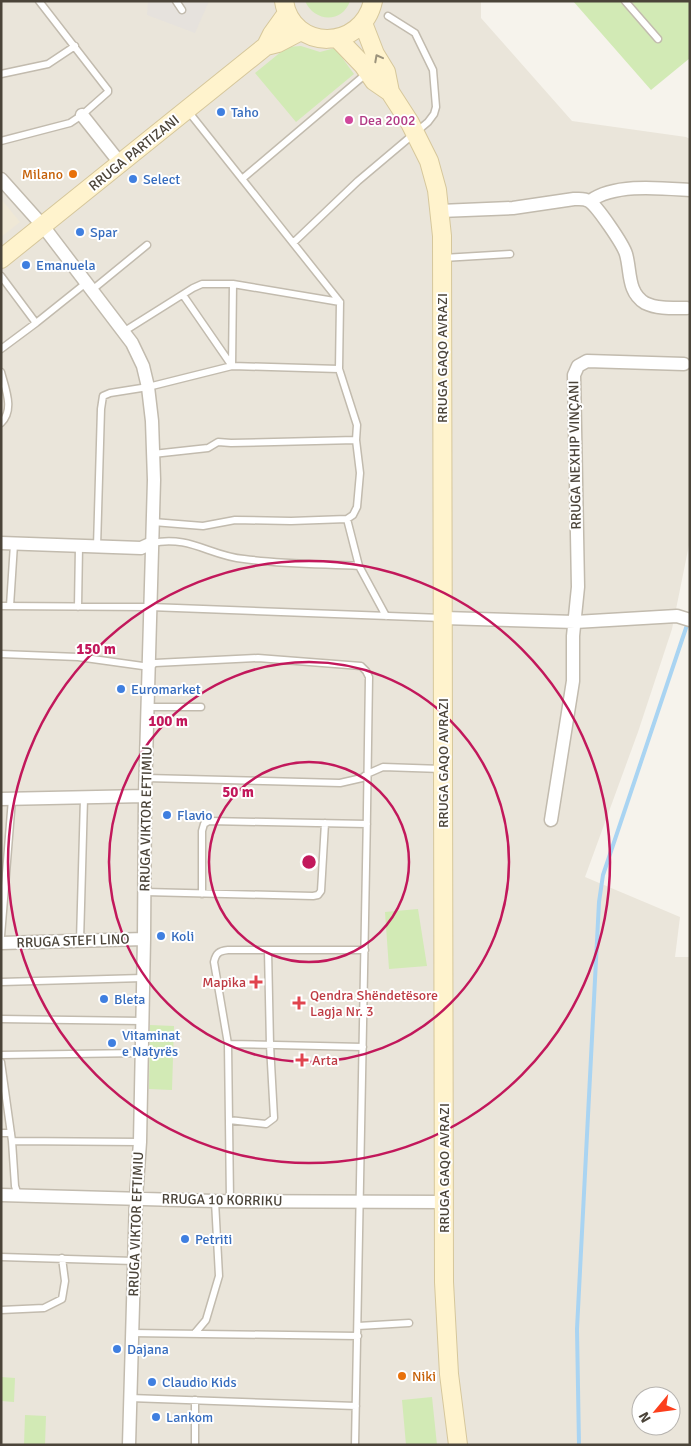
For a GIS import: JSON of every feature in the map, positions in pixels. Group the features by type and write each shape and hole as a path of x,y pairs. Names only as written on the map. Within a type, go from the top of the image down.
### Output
{"main road":[{"path":"285,7 301,30 315,38 330,40 352,33 363,23 371,10 373,1"},
{"name":"RRUGA PARTIZANI","path":"1,259 266,46 285,7"},
{"name":"RRUGA GAQO AVRAZI","path":"363,23 375,54 386,72 390,92 415,132 434,176 440,211 442,258 444,618 445,1328 458,1445"},
{"name":"RRUGA PARTIZANI","path":"266,46 278,43 301,30"},
{"name":"RRUGA GAQO AVRAZI","path":"338,39 374,81 390,92"}],"street":[{"path":"82,115 120,163"},
{"name":"RRUGA VIKTOR EFTIMIU","path":"1,179 43,226 132,343 143,366 148,387 153,454 153,522 145,796 140,1142 136,1198 129,1445"},
{"path":"590,201 597,195 613,191 646,188 690,190"},
{"path":"440,211 513,208 574,199 590,201 626,252 630,281 633,291 639,298 652,306 687,308"},
{"name":"RRUGA NEXHIP VINÇANI","path":"552,820 572,700 578,587 574,375 578,366 587,361 684,364"},
{"path":"1,543 141,548 152,543"},
{"path":"444,618 575,622 684,618"},
{"path":"6,799 145,796"},
{"name":"RRUGA STEFI LINO","path":"1,943 144,939"},
{"name":"RRUGA 10 KORRIKU","path":"1,1194 215,1201 444,1202"}],"lane":[{"path":"1,141 70,123 107,94 108,90 40,1"},
{"path":"176,1 182,10"},
{"path":"625,1 658,39"},
{"path":"293,243 358,181 428,122 434,114 436,107 433,70 414,33 388,16"},
{"path":"1,74 48,64 74,46"},
{"path":"242,179 368,72"},
{"path":"153,522 203,526 234,520 291,521 347,519 353,515 357,507 360,473 356,440 357,425 339,370 340,302 187,110"},
{"path":"1,349 147,245"},
{"path":"442,258 510,254"},
{"path":"1,276 36,323"},
{"path":"123,332 202,284 233,284 340,302"},
{"path":"232,366 233,284"},
{"path":"184,295 232,366"},
{"path":"97,547 103,396 232,366 339,370"},
{"path":"1,372 9,410 6,419 1,423"},
{"path":"153,454 208,448 218,442 356,440"},
{"path":"347,519 359,566 386,616"},
{"path":"152,543 164,541 194,544 242,559 359,566"},
{"path":"10,606 14,544"},
{"path":"78,607 79,546"},
{"path":"1,606 150,607 444,618"},
{"path":"1,654 78,657 150,667 155,663 258,658 362,666 369,677 361,1201 355,1445"},
{"path":"148,707 201,707"},
{"path":"146,778 340,783 362,778 383,767 444,769"},
{"path":"80,941 84,798"},
{"path":"1,936 6,799"},
{"path":"202,894 202,831 204,824 209,821 367,824"},
{"path":"145,892 318,895 321,891 325,823"},
{"path":"230,1201 228,1044 214,962 216,956 219,951 228,950 365,950"},
{"path":"229,1120 266,1124 274,1118 268,950"},
{"path":"1,982 143,978"},
{"path":"1,1019 142,1021"},
{"path":"228,1044 363,1047"},
{"path":"1,1055 141,1053"},
{"path":"1,1062 12,1141 15,1186 18,1195"},
{"path":"1,1133 11,1133"},
{"path":"12,1141 140,1142"},
{"path":"195,1334 206,1320 219,1276 220,1257 215,1201"},
{"path":"1,1257 134,1261"},
{"path":"1,1310 44,1308 62,1299 65,1281 62,1258"},
{"path":"358,1326 409,1323"},
{"path":"132,1333 358,1336"},
{"path":"130,1398 356,1406"},
{"path":"195,1400 195,1445"}],"shaded area":[{"path":"1,1 481,1 481,18 572,121 690,139 690,540 672,629 638,732 585,877 680,917 675,957 690,957 690,1445 1,1445"},
{"path":"148,1 209,1 195,33 147,15"},
{"path":"1,199 20,222 1,237"}],"green space":[{"path":"305,1 350,1 341,14 335,17 328,17 315,13"},
{"path":"573,1 690,1 690,58 651,90"},
{"path":"301,46 320,52 335,48 354,74 296,122 255,73 287,47"},
{"path":"418,909 427,966 389,969 385,912"},
{"path":"150,1025 174,1026 172,1090 149,1089"},
{"path":"1,1377 15,1378 14,1402 1,1401"},
{"path":"432,1397 437,1445 406,1445 402,1400"},
{"path":"25,1415 46,1416 45,1445 24,1445"}],"waterway":[{"path":"579,1445 577,1329 599,902 603,875 688,622"}],"place":[{"name":"Taho","path":"221,112"},
{"name":"Dea 2002","path":"349,120"},
{"name":"Milano","path":"73,174"},
{"name":"Select","path":"133,179"},
{"name":"Spar","path":"80,232"},
{"name":"Emanuela","path":"26,265"},
{"name":"Euromarket","path":"121,689"},
{"name":"Flavio","path":"167,815"},
{"name":"Koli","path":"161,936"},
{"name":"Mapika","path":"256,982"},
{"name":"Bleta","path":"104,999"},
{"name":"Qendra Shëndetësore Lagja Nr. 3","path":"299,1003"},
{"name":"Vitaminat e Natyrës","path":"112,1043"},
{"name":"Arta","path":"302,1060"},
{"name":"Petriti","path":"185,1239"},
{"name":"Dajana","path":"117,1349"},
{"name":"Niki","path":"402,1376"},
{"name":"Claudio Kids","path":"152,1382"},
{"name":"Lankom","path":"156,1417"}]}
